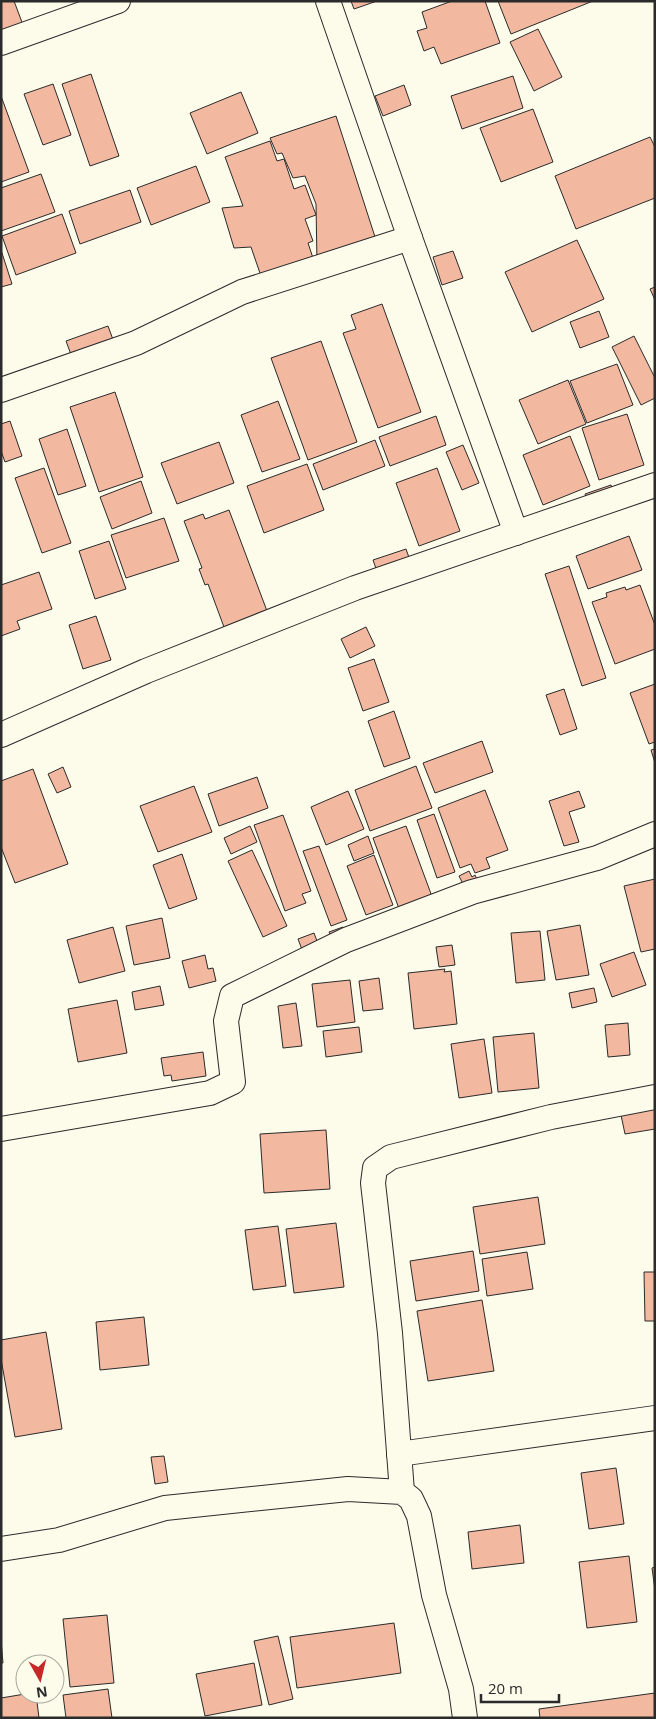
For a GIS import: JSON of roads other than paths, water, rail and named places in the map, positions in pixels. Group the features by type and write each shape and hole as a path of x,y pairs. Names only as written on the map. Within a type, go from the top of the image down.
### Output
{"street":[{"path":"1,43 118,1"},
{"path":"328,1 410,238 516,533"},
{"path":"1,390 136,343 242,292 410,238"},
{"path":"1,735 146,671 356,588 655,485"},
{"path":"1,1128 210,1093 233,1082 226,1021 232,996 364,933 472,892 598,858 655,834"},
{"path":"402,1492 390,1333 373,1183 375,1168 391,1157 532,1121 655,1097"},
{"path":"399,1454 655,1418"},
{"path":"1,1548 59,1540 165,1508 348,1489 402,1492 411,1499 419,1516 434,1595 461,1689 465,1718"}]}
